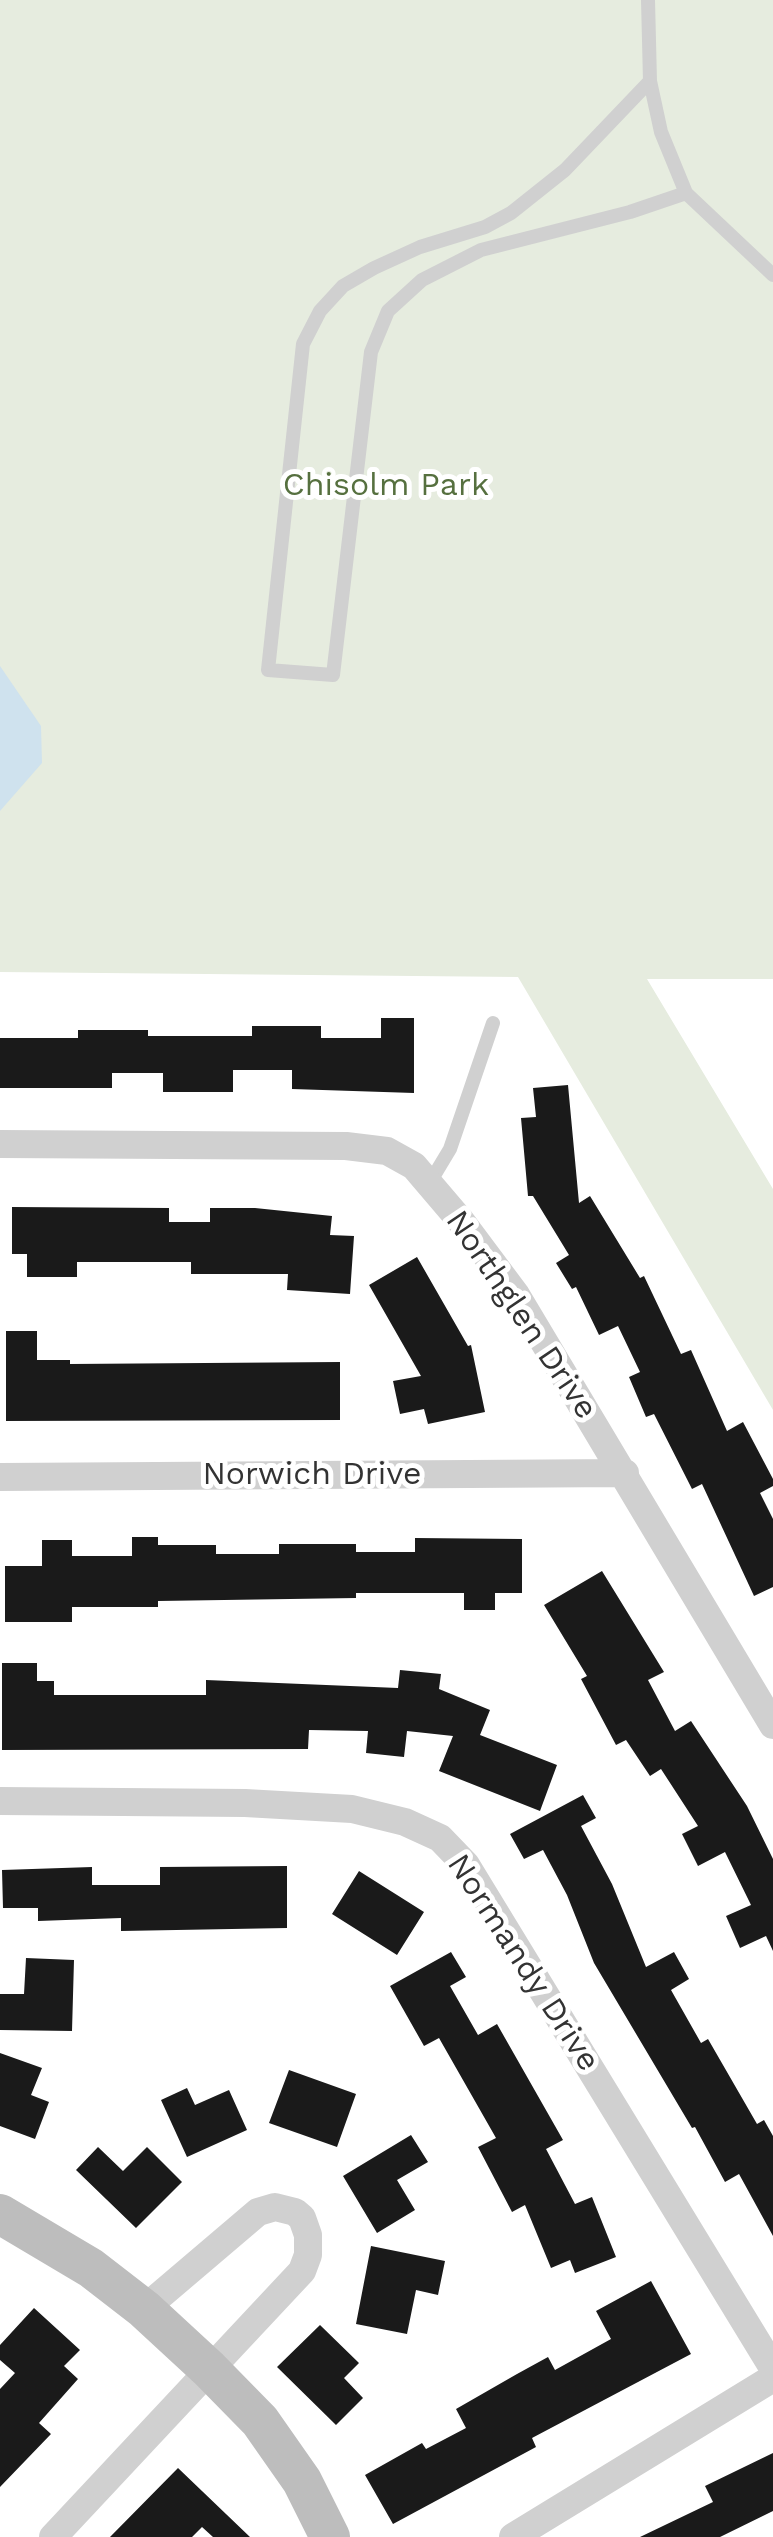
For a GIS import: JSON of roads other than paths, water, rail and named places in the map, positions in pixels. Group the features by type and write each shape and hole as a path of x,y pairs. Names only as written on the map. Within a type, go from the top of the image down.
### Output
{"main road":[{"path":"0,2214 92,2268 209,2368 260,2421 302,2481 330,2537"}],"street":[{"name":"Northglen Drive","path":"0,1144 346,1146 386,1151 414,1166 516,1296 773,1724"},
{"name":"Norwich Drive","path":"0,1476 625,1473"},
{"name":"Normandy Drive","path":"0,1800 352,1810 404,1822 440,1838 466,1865 773,2368"},
{"path":"53,2537 302,2271 308,2255 308,2236 302,2218 275,2207 258,2212 144,2309"},
{"path":"513,2537 773,2378"}],"lane":[{"path":"648,0 650,81 662,132 686,193 773,274"},
{"path":"650,81 565,170 511,213 485,227 420,247 374,268 343,286 320,311 303,344 268,670 333,675 371,352 388,311 422,280 480,250 630,212 686,193"},
{"path":"429,1184 450,1150 493,1024"}],"water":[{"path":"0,666 41,726 42,763 0,811"}],"park label":[{"name":"Chisolm Park","path":"386,486"}]}
